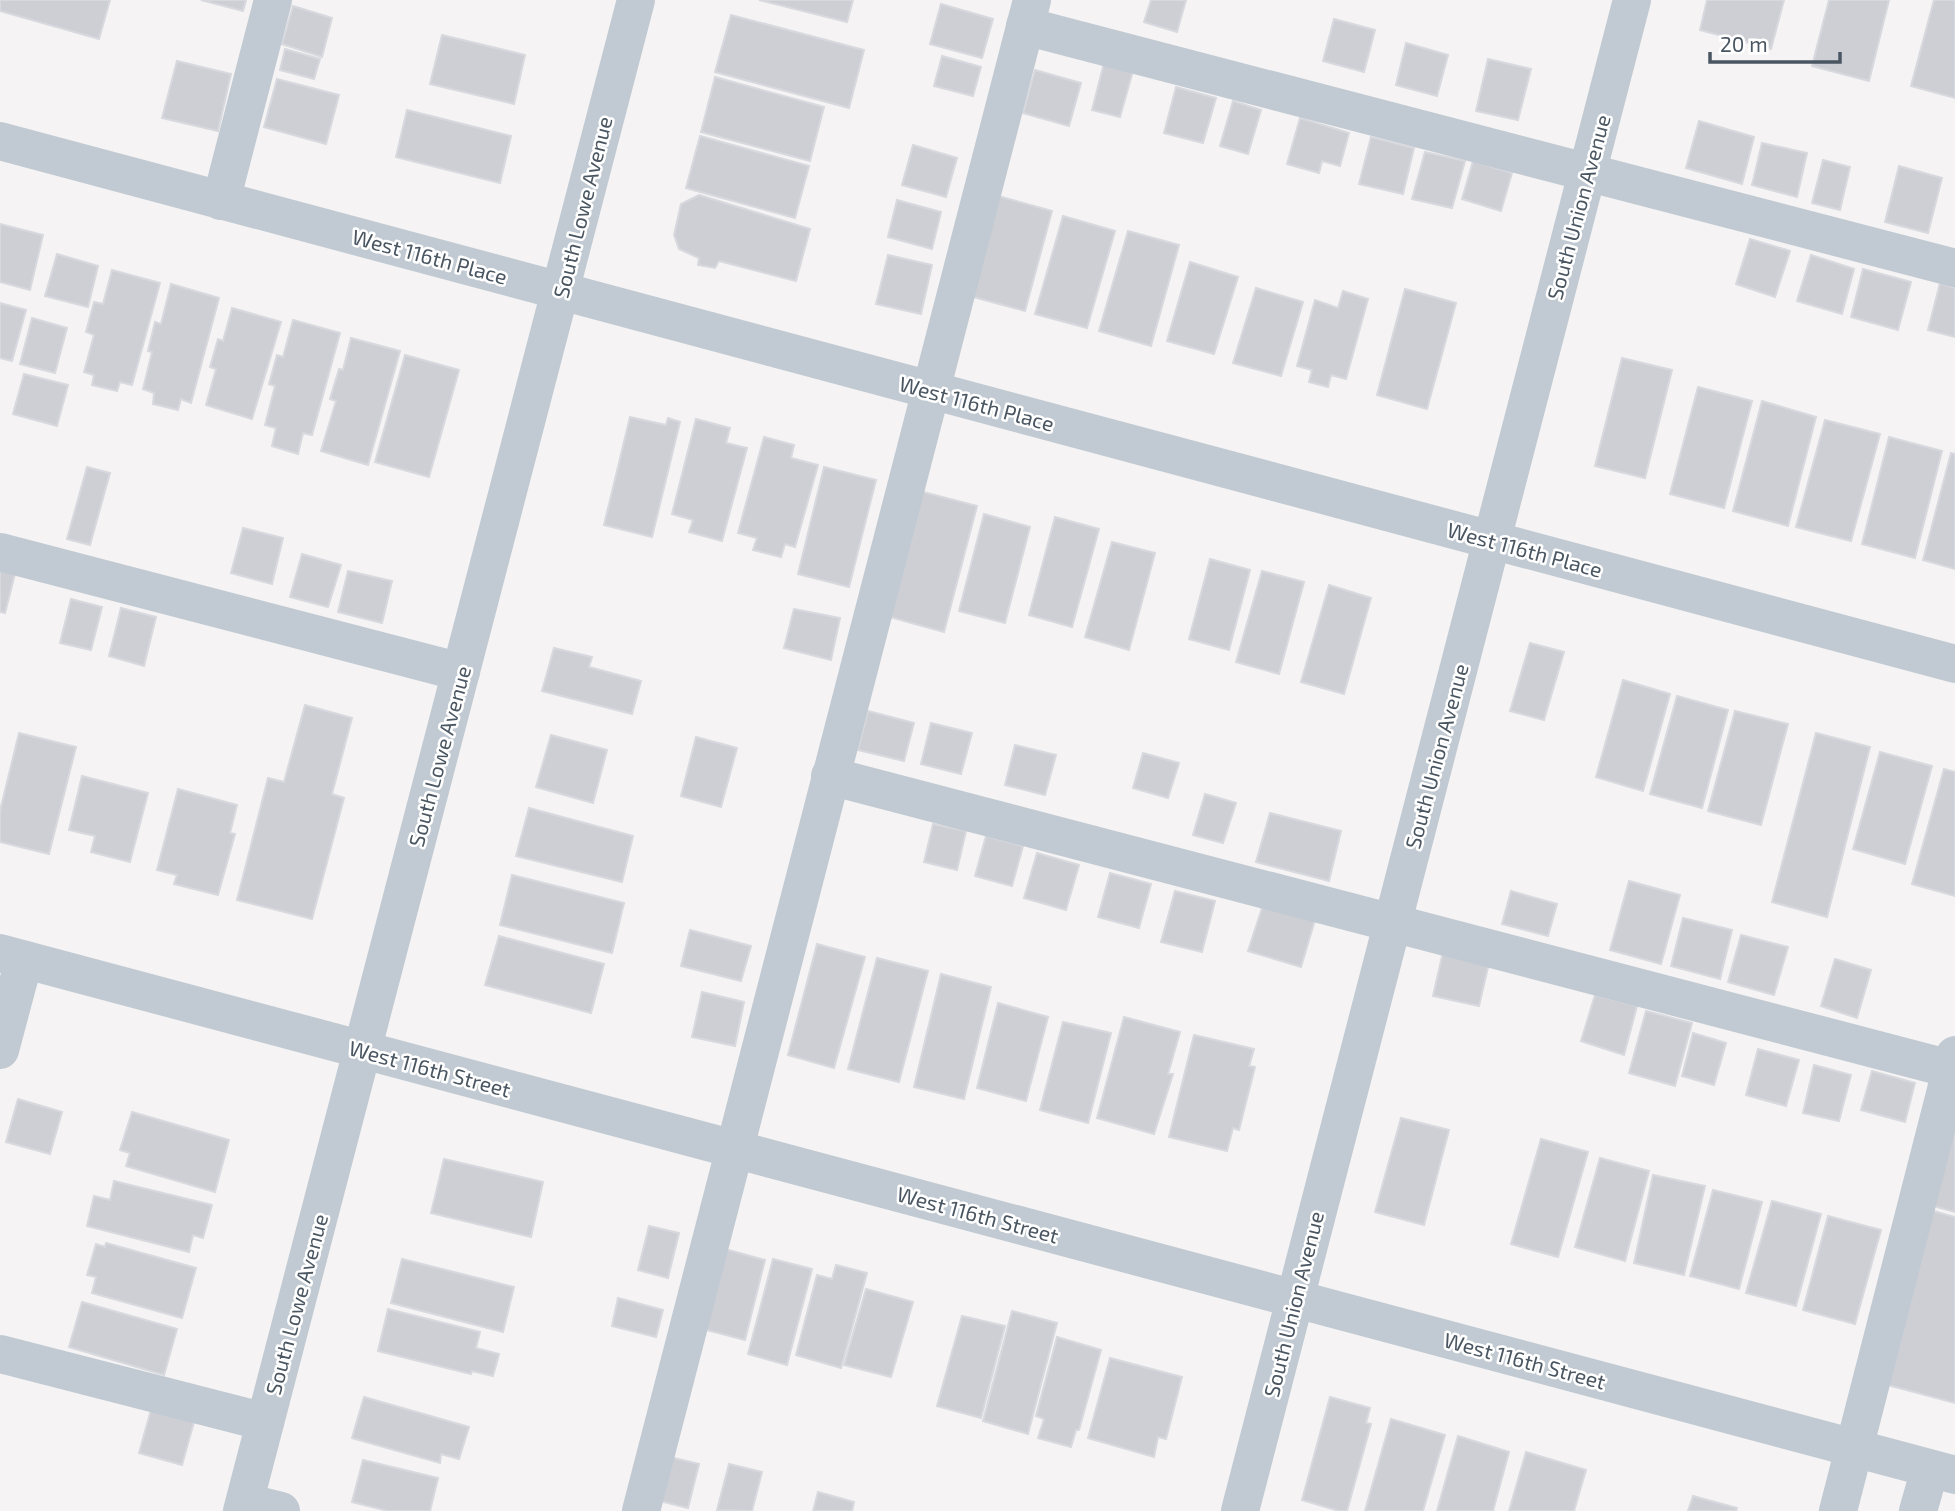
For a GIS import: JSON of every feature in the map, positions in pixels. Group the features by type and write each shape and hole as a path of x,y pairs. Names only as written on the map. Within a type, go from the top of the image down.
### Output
{"street":[{"path":"221,201 273,0"},
{"name":"South Lowe Avenue","path":"256,1508 265,1422 636,0"},
{"name":"South Union Avenue","path":"1240,1511 1632,0"},
{"path":"641,1511 1028,13 1587,172 1955,268"},
{"name":"West 116th Place","path":"0,141 1955,664"},
{"path":"0,552 461,673"},
{"path":"830,776 1392,923 1953,1062 1838,1511"},
{"path":"0,1050 12,956"},
{"name":"West 116th Street","path":"12,956 1943,1472"},
{"path":"0,1354 265,1422"},
{"path":"1918,1511 1943,1472"}],"building":[{"path":"0,0 110,0 99,39 0,11"},
{"path":"201,0 246,0 243,11"},
{"path":"759,0 853,0 847,22"},
{"path":"1151,0 1186,0 1177,32 1144,22"},
{"path":"1707,0 1784,0 1771,49 1700,30"},
{"path":"1829,0 1889,0 1869,81 1812,66"},
{"path":"1934,0 1955,0 1955,98 1911,86"},
{"path":"941,4 993,19 982,58 930,44"},
{"path":"293,6 332,18 322,57 282,44"},
{"path":"731,15 864,50 849,108 715,72"},
{"path":"1334,19 1375,30 1364,72 1323,61"},
{"path":"442,35 525,55 514,104 430,84"},
{"path":"1406,43 1448,55 1437,96 1396,85"},
{"path":"285,49 320,59 314,79 280,70"},
{"path":"942,56 981,67 973,96 934,86"},
{"path":"1488,59 1531,69 1518,120 1476,111"},
{"path":"177,61 231,74 218,131 162,118"},
{"path":"1104,63 1133,71 1120,117 1092,110"},
{"path":"1035,70 1081,83 1069,126 1023,113"},
{"path":"715,77 824,107 810,161 701,132"},
{"path":"277,79 339,95 326,144 264,127"},
{"path":"1176,87 1216,98 1203,143 1164,133"},
{"path":"1233,101 1261,110 1248,154 1220,146"},
{"path":"407,110 511,136 500,183 396,157"},
{"path":"1300,118 1349,133 1340,166 1322,161 1319,173 1287,164"},
{"path":"1699,121 1754,137 1742,184 1686,168"},
{"path":"700,136 809,166 795,218 686,188"},
{"path":"1371,137 1414,148 1403,194 1359,184"},
{"path":"1762,143 1807,153 1797,197 1752,185"},
{"path":"913,145 957,158 946,197 902,185"},
{"path":"1425,152 1465,161 1452,208 1412,199"},
{"path":"1823,160 1850,167 1840,210 1812,203"},
{"path":"1473,161 1512,173 1501,211 1462,199"},
{"path":"1899,166 1942,178 1928,233 1885,222"},
{"path":"699,195 810,229 796,281 719,261 715,268 698,265 699,258 679,249 674,235 681,204"},
{"path":"998,196 1052,211 1025,311 970,296"},
{"path":"897,200 941,212 932,249 888,237"},
{"path":"1063,216 1115,231 1087,328 1035,314"},
{"path":"0,224 43,235 30,290 0,282"},
{"path":"1128,231 1179,245 1151,346 1099,331"},
{"path":"1750,239 1790,251 1775,297 1736,284"},
{"path":"57,254 98,266 88,307 45,296"},
{"path":"888,255 932,265 921,314 876,304"},
{"path":"1811,255 1854,269 1842,314 1797,301"},
{"path":"1190,262 1238,277 1214,354 1167,341"},
{"path":"1863,269 1911,282 1898,330 1851,317"},
{"path":"112,270 160,283 132,385 120,382 117,391 92,385 94,375 84,372 94,335 86,332 94,302 103,304"},
{"path":"1940,283 1955,288 1955,337 1928,330"},
{"path":"171,284 219,298 191,403 181,399 178,410 153,404 154,393 143,389 152,352 148,351 155,322 161,324"},
{"path":"1256,288 1303,302 1281,376 1233,363"},
{"path":"1405,289 1456,303 1427,409 1377,395"},
{"path":"1343,291 1368,299 1346,379 1331,375 1328,387 1309,382 1312,370 1297,366 1315,300 1338,308"},
{"path":"0,303 26,310 12,361 0,358"},
{"path":"232,308 281,322 252,419 206,405 216,369 210,367 218,339 223,341"},
{"path":"32,318 67,328 55,373 20,364"},
{"path":"293,320 340,333 312,435 303,433 298,454 272,446 276,428 265,425 275,386 269,384 277,355 283,357"},
{"path":"351,338 400,351 368,465 321,451 336,401 330,399 339,369 343,370"},
{"path":"405,355 459,370 429,477 375,462"},
{"path":"1622,358 1672,370 1645,478 1595,466"},
{"path":"24,374 68,385 57,426 13,414"},
{"path":"1698,387 1752,401 1724,508 1670,494"},
{"path":"1762,401 1816,417 1788,526 1733,511"},
{"path":"630,417 666,425 668,418 680,422 652,537 604,525"},
{"path":"696,419 730,428 726,443 747,448 722,541 689,532 693,520 672,514"},
{"path":"1825,420 1880,434 1851,541 1796,527"},
{"path":"764,437 794,445 791,458 818,465 795,547 785,544 781,557 753,550 757,538 738,533"},
{"path":"1889,437 1942,451 1915,558 1862,544"},
{"path":"1951,453 1955,454 1955,569 1923,560"},
{"path":"87,467 110,473 90,545 67,539"},
{"path":"824,467 876,480 849,587 798,574"},
{"path":"923,492 977,506 944,632 890,617"},
{"path":"984,514 1030,527 1005,623 959,611"},
{"path":"1055,517 1099,529 1072,627 1029,615"},
{"path":"243,528 283,538 272,584 231,573"},
{"path":"1112,542 1155,553 1129,650 1085,637"},
{"path":"302,554 341,565 328,607 290,597"},
{"path":"1210,559 1250,570 1229,650 1189,639"},
{"path":"0,570 15,574 5,613 0,612"},
{"path":"348,571 392,581 382,623 338,612"},
{"path":"1262,571 1304,582 1279,674 1236,662"},
{"path":"1329,585 1371,598 1344,694 1301,682"},
{"path":"71,599 102,607 91,650 60,643"},
{"path":"121,608 156,617 144,666 109,656"},
{"path":"794,609 840,618 831,660 784,648"},
{"path":"1530,643 1564,652 1544,720 1510,711"},
{"path":"554,648 592,657 589,667 641,681 632,714 542,691"},
{"path":"1623,680 1670,694 1643,791 1596,777"},
{"path":"1677,696 1728,710 1702,808 1650,794"},
{"path":"305,705 352,718 332,794 344,798 312,919 237,900 268,778 284,782"},
{"path":"868,711 914,723 904,761 858,750"},
{"path":"1735,711 1788,724 1761,825 1708,811"},
{"path":"931,723 972,733 961,774 921,764"},
{"path":"19,733 76,747 49,854 0,842 0,811"},
{"path":"1816,733 1870,747 1827,917 1772,902"},
{"path":"551,735 607,750 593,803 536,787"},
{"path":"696,737 737,748 721,807 681,796"},
{"path":"1015,745 1056,755 1045,795 1005,785"},
{"path":"1880,752 1932,766 1905,864 1853,849"},
{"path":"1143,753 1179,763 1168,798 1133,788"},
{"path":"1944,769 1955,772 1955,896 1912,884"},
{"path":"82,776 148,793 130,862 91,852 95,836 69,830"},
{"path":"178,789 237,805 230,833 235,834 218,895 174,884 177,875 157,870"},
{"path":"1205,794 1236,803 1223,843 1193,835"},
{"path":"529,808 633,836 622,882 516,856"},
{"path":"1270,813 1341,831 1329,881 1256,862"},
{"path":"933,824 966,831 957,870 924,862"},
{"path":"986,836 1023,846 1012,886 975,876"},
{"path":"1037,853 1079,865 1066,910 1024,898"},
{"path":"1110,873 1151,884 1139,928 1098,917"},
{"path":"512,875 624,903 612,953 500,925"},
{"path":"1629,881 1680,895 1661,964 1610,950"},
{"path":"1175,891 1215,901 1202,952 1161,942"},
{"path":"1511,891 1557,904 1548,936 1502,924"},
{"path":"1263,905 1315,920 1301,967 1248,951"},
{"path":"1683,918 1732,930 1720,979 1671,966"},
{"path":"690,930 751,946 741,981 681,966"},
{"path":"1741,935 1788,947 1774,995 1728,982"},
{"path":"499,936 604,964 591,1013 485,985"},
{"path":"817,944 865,957 834,1068 788,1055"},
{"path":"1443,952 1489,963 1479,1006 1433,996"},
{"path":"877,958 928,971 899,1082 848,1069"},
{"path":"1835,959 1871,970 1857,1018 1821,1006"},
{"path":"941,974 991,987 964,1099 914,1087"},
{"path":"702,992 744,1002 735,1046 692,1037"},
{"path":"1595,995 1637,1006 1624,1055 1581,1041"},
{"path":"998,1003 1048,1017 1026,1101 977,1088"},
{"path":"1646,1011 1692,1023 1675,1086 1629,1073"},
{"path":"1124,1017 1180,1032 1168,1074 1173,1074 1154,1134 1097,1118"},
{"path":"1063,1022 1111,1033 1088,1123 1040,1110"},
{"path":"1693,1033 1726,1043 1714,1085 1682,1076"},
{"path":"1194,1035 1254,1049 1249,1066 1255,1067 1239,1130 1233,1128 1227,1151 1169,1137"},
{"path":"1758,1049 1799,1060 1786,1106 1746,1095"},
{"path":"1814,1065 1851,1075 1839,1121 1803,1113"},
{"path":"1872,1071 1915,1083 1905,1122 1861,1110"},
{"path":"18,1099 62,1112 50,1154 6,1142"},
{"path":"132,1112 229,1140 215,1192 126,1166 130,1153 120,1150"},
{"path":"1401,1118 1449,1130 1424,1225 1375,1212"},
{"path":"1955,1123 1955,1212 1933,1206"},
{"path":"1541,1139 1588,1152 1558,1257 1511,1244"},
{"path":"1600,1158 1649,1171 1625,1261 1575,1247"},
{"path":"444,1159 543,1182 531,1237 431,1213"},
{"path":"1653,1175 1705,1186 1684,1275 1634,1263"},
{"path":"114,1181 212,1205 203,1238 193,1235 189,1252 87,1226 94,1196 110,1200"},
{"path":"1713,1190 1762,1202 1739,1289 1690,1276"},
{"path":"1772,1201 1821,1214 1796,1306 1746,1293"},
{"path":"1930,1210 1955,1217 1955,1403 1884,1384"},
{"path":"1828,1216 1881,1230 1855,1324 1803,1310"},
{"path":"649,1226 679,1233 668,1278 638,1270"},
{"path":"106,1243 196,1268 182,1318 92,1293 96,1277 87,1275 96,1244 105,1247"},
{"path":"725,1249 765,1260 745,1340 703,1329"},
{"path":"402,1259 514,1287 503,1332 391,1303"},
{"path":"773,1259 812,1269 787,1365 748,1354"},
{"path":"836,1265 867,1273 841,1368 796,1355 817,1275 832,1279"},
{"path":"866,1289 913,1302 891,1377 844,1365"},
{"path":"618,1298 663,1310 656,1337 612,1326"},
{"path":"82,1302 177,1329 164,1375 69,1347"},
{"path":"388,1309 480,1332 476,1348 499,1354 493,1376 472,1371 471,1374 378,1351"},
{"path":"1012,1311 1057,1323 1028,1434 983,1421"},
{"path":"962,1316 1005,1326 981,1418 937,1406"},
{"path":"1057,1337 1101,1350 1079,1430 1076,1430 1071,1447 1038,1438 1044,1419 1036,1416"},
{"path":"1110,1358 1182,1377 1166,1439 1158,1437 1154,1457 1088,1438"},
{"path":"364,1397 469,1427 459,1459 441,1454 440,1463 352,1438"},
{"path":"1330,1397 1370,1408 1366,1423 1371,1424 1347,1511 1302,1500"},
{"path":"151,1410 194,1422 182,1465 139,1453"},
{"path":"1391,1419 1445,1435 1423,1511 1365,1511"},
{"path":"1458,1436 1509,1452 1493,1511 1437,1511"},
{"path":"1526,1452 1586,1470 1574,1511 1509,1511"},
{"path":"670,1457 699,1464 688,1508 660,1501"},
{"path":"363,1460 438,1478 430,1511 388,1511 352,1502"},
{"path":"729,1464 762,1472 752,1511 717,1510"},
{"path":"818,1492 854,1502 852,1511 813,1511"},
{"path":"1693,1496 1737,1508 1736,1511 1688,1511"}]}
